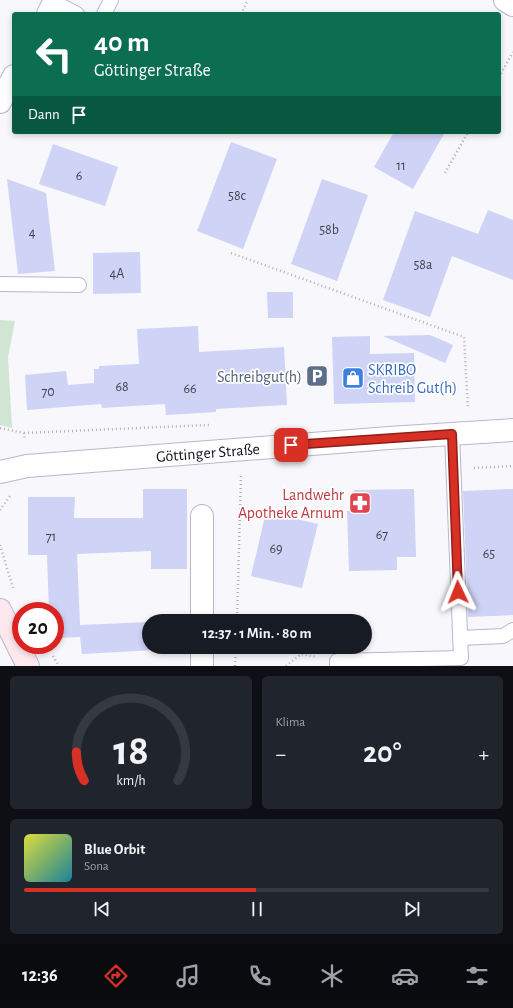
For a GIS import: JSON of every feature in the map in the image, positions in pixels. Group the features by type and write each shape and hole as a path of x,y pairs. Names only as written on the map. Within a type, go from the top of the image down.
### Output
{"main road":[{"path":"0,610 28,666"}],"street":[{"path":"505,0 513,5"},
{"path":"0,102 12,80"},
{"name":"Göttinger Straße","path":"0,472 27,466 513,430"},
{"path":"202,516 202,614"},
{"path":"202,654 202,666"}],"lane":[{"path":"105,12 111,0"},
{"path":"52,5 71,12"},
{"path":"0,284 79,285"},
{"path":"337,663 461,658 452,434"},
{"path":"460,638 503,636 513,630"}],"path":[{"path":"242,12 248,0"},
{"path":"501,73 513,52"},
{"path":"445,173 467,134"},
{"path":"231,252 464,337 468,413"},
{"path":"236,614 241,474"},
{"path":"0,545 15,592"},
{"path":"235,666 236,654"},
{"path":"286,666 301,654 337,663"}],"green space":[{"path":"0,320 15,321 8,357 12,428 0,425"}],"building":[{"path":"393,134 444,134 413,189 374,167"},
{"path":"231,142 277,159 243,249 197,231"},
{"path":"53,144 118,167 105,206 39,184"},
{"path":"7,179 46,193 55,271 18,274"},
{"path":"322,179 368,195 337,281 291,264"},
{"path":"488,210 513,220 513,280 452,256 430,317 383,300 415,211 478,234"},
{"path":"140,252 141,293 93,294 93,253"},
{"path":"267,292 293,292 293,318 268,318"},
{"path":"198,326 199,352 284,347 287,405 216,409 216,412 166,415 165,404 102,408 101,404 27,410 25,375 66,371 68,385 94,383 94,369 99,369 99,366 139,364 137,329"},
{"path":"430,335 453,345 445,363 383,336"},
{"path":"370,336 370,354 414,353 415,402 334,404 332,337"},
{"path":"143,489 187,489 187,569 151,569 151,551 77,554 80,625 142,622 142,651 82,654 80,637 64,638 64,602 49,602 47,555 28,555 28,497 75,497 74,518 143,518"},
{"path":"414,489 416,557 397,557 397,570 349,571 347,511 355,511 354,490"},
{"path":"513,489 513,615 468,617 463,491"},
{"path":"266,512 318,524 302,588 251,576"}],"place":[{"name":"Schreibgut(h)","path":"317,376"},
{"name":"SKRIBO Schreib Gut(h)","path":"353,378"},
{"name":"Landwehr Apotheke Arnum","path":"360,503"}],"route":[{"path":"291,445 452,434 458,592"}]}
